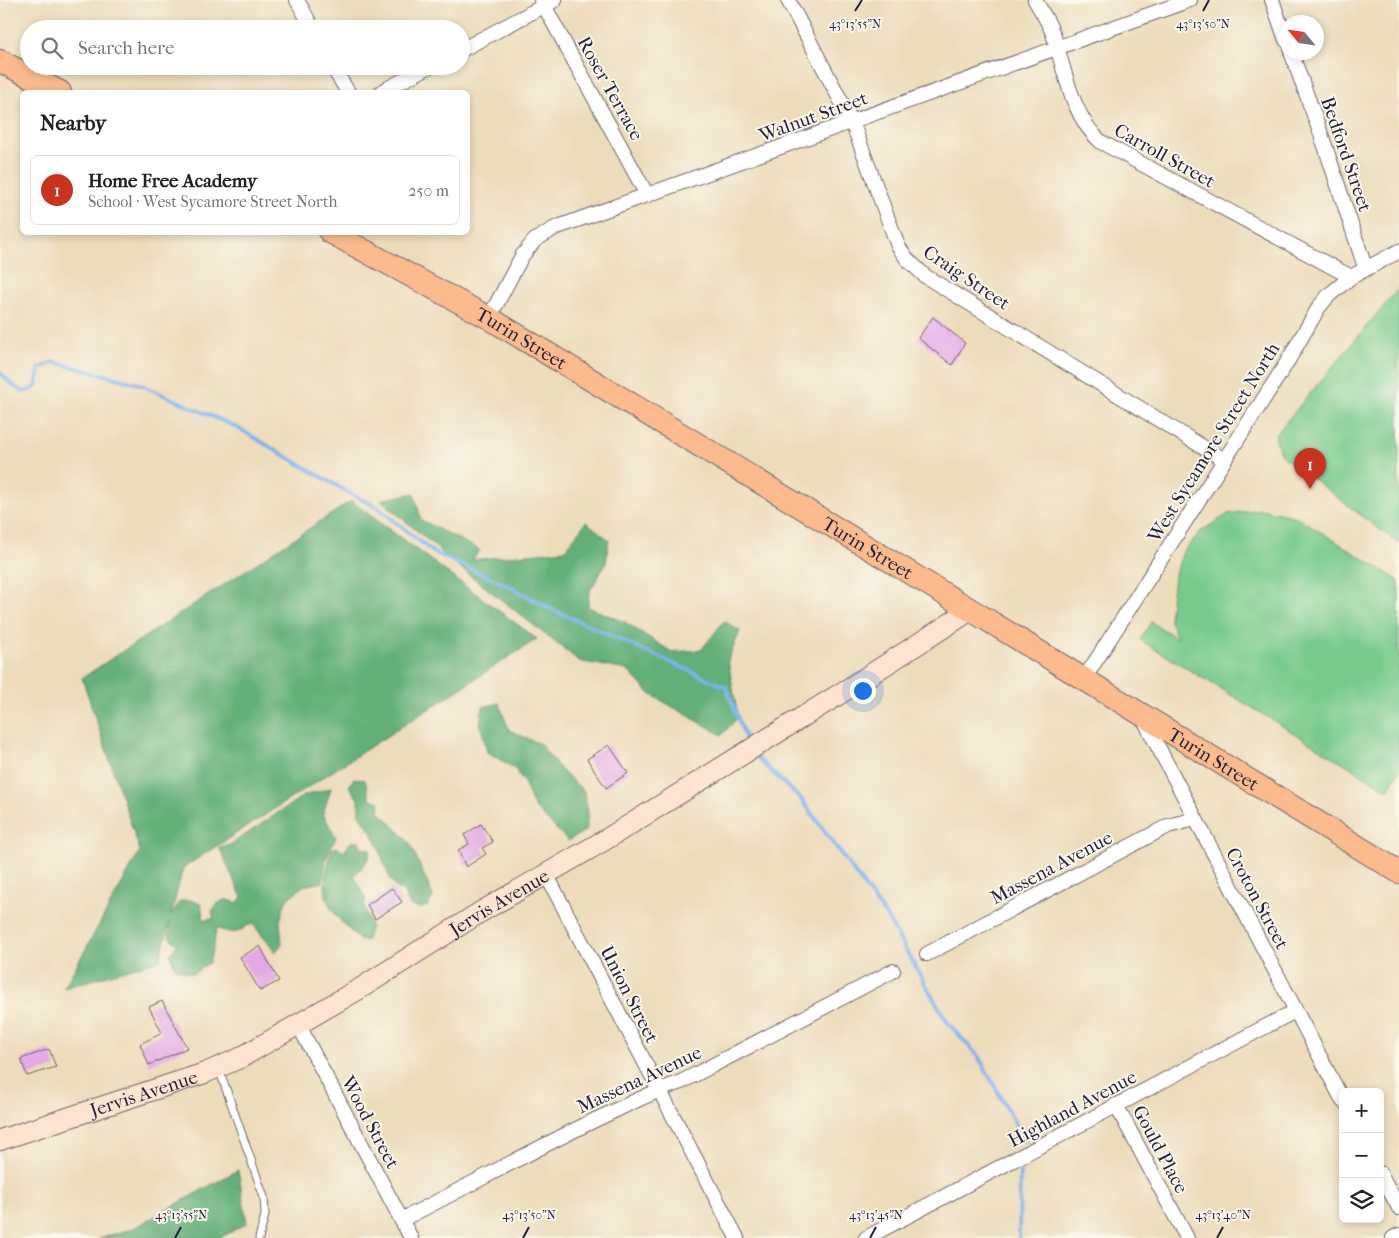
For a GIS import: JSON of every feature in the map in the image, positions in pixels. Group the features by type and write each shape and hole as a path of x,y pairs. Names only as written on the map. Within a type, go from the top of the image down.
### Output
{"main road":[{"path":"0,61 20,71"},
{"path":"27,75 56,90"},
{"name":"Turin Street","path":"336,235 489,318 1399,872"}],"street":[{"path":"297,0 307,20"},
{"name":"Craig Street","path":"788,0 852,122 898,246 907,259 925,276 1224,460"},
{"name":"Carroll Street","path":"1035,0 1052,31 1080,116 1090,133 1101,142 1350,277"},
{"name":"Walnut Street","path":"489,318 522,256 535,240 555,228 1190,0"},
{"path":"1272,0 1279,20"},
{"path":"470,45 547,2"},
{"name":"Roser Terrace","path":"547,2 647,195"},
{"name":"Bedford Street","path":"1294,60 1366,267"},
{"path":"338,75 347,90"},
{"path":"385,90 413,75"},
{"name":"West Sycamore Street North","path":"1084,679 1286,364 1319,307 1350,277 1399,251"},
{"name":"Jervis Avenue","path":"0,1140 240,1058 361,988 479,913 605,840 854,686 971,610"},
{"name":"Croton Street","path":"1140,713 1339,1093"},
{"name":"Massena Avenue","path":"928,954 1168,826 1195,819"},
{"name":"Union Street","path":"546,874 737,1238"},
{"name":"Massena Avenue","path":"401,1220 559,1137 658,1089 681,1082 893,971"},
{"name":"Highland Avenue","path":"866,1238 1296,1011"},
{"name":"Wood Street","path":"298,1024 411,1238"},
{"name":"Gould Place","path":"1116,1105 1187,1238"},
{"path":"1383,1178 1399,1208"},
{"path":"1393,1238 1399,1235"}],"lane":[{"path":"218,1067 264,1198 265,1214 259,1238"}],"green space":[{"path":"1399,288 1399,544 1280,454 1275,435"},
{"path":"414,493 421,520 480,550 472,560 565,550 586,522 609,540 606,563 589,593 588,607 623,621 672,652 701,650 724,621 740,631 728,660 738,717 722,735 650,694 627,670 579,661 452,561 381,500"},
{"path":"351,501 537,639 183,868 171,915 180,901 190,900 201,904 204,920 214,918 212,911 217,904 225,900 237,903 242,897 219,848 230,845 303,796 331,788 323,814 336,837 326,859 323,882 303,886 286,900 280,921 282,944 275,952 253,924 235,932 216,928 209,963 192,974 175,968 170,954 177,945 169,937 170,921 160,960 64,988 140,851 82,678"},
{"path":"1260,509 1297,517 1399,581 1399,770 1388,790 1140,640 1151,622 1177,638 1169,618 1174,577 1183,552 1200,532 1228,514"},
{"path":"499,703 509,730 540,744 561,770 584,791 588,811 586,830 568,841 534,807 524,782 514,768 487,752 480,722 483,707"},
{"path":"354,778 365,780 370,799 380,802 379,811 410,843 433,896 428,906 421,908 410,906 403,891 398,890 390,879 376,840 359,813 359,801 349,786"},
{"path":"358,840 362,848 370,849 367,860 354,875 366,899 364,906 371,926 367,940 361,941 341,922 332,910 327,899 325,887 332,849 337,847 344,852 350,843"},
{"path":"238,1170 247,1223 220,1238 99,1238 132,1229"}],"building":[{"path":"933,317 965,343 952,365 918,338"},
{"path":"609,745 628,773 606,788 587,759"},
{"path":"481,824 493,842 482,848 486,854 466,867 458,850 469,844 464,835"},
{"path":"392,888 402,902 375,919 367,905"},
{"path":"260,946 279,981 260,991 240,957"},
{"path":"162,1001 187,1048 149,1065 140,1044 162,1033 149,1007"},
{"path":"49,1049 56,1067 27,1076 21,1059"}],"waterway":[{"path":"0,373 15,387 25,392 36,387 40,368 54,362 139,384 236,427 351,494 377,507 433,552 511,587 549,608 726,687 745,737"},
{"path":"757,758 802,800 886,916 948,1023 978,1056 1025,1141"},
{"path":"1019,1238 1020,1172"}],"place":[{"name":"Home Free Academy","path":"1310,489"}]}
